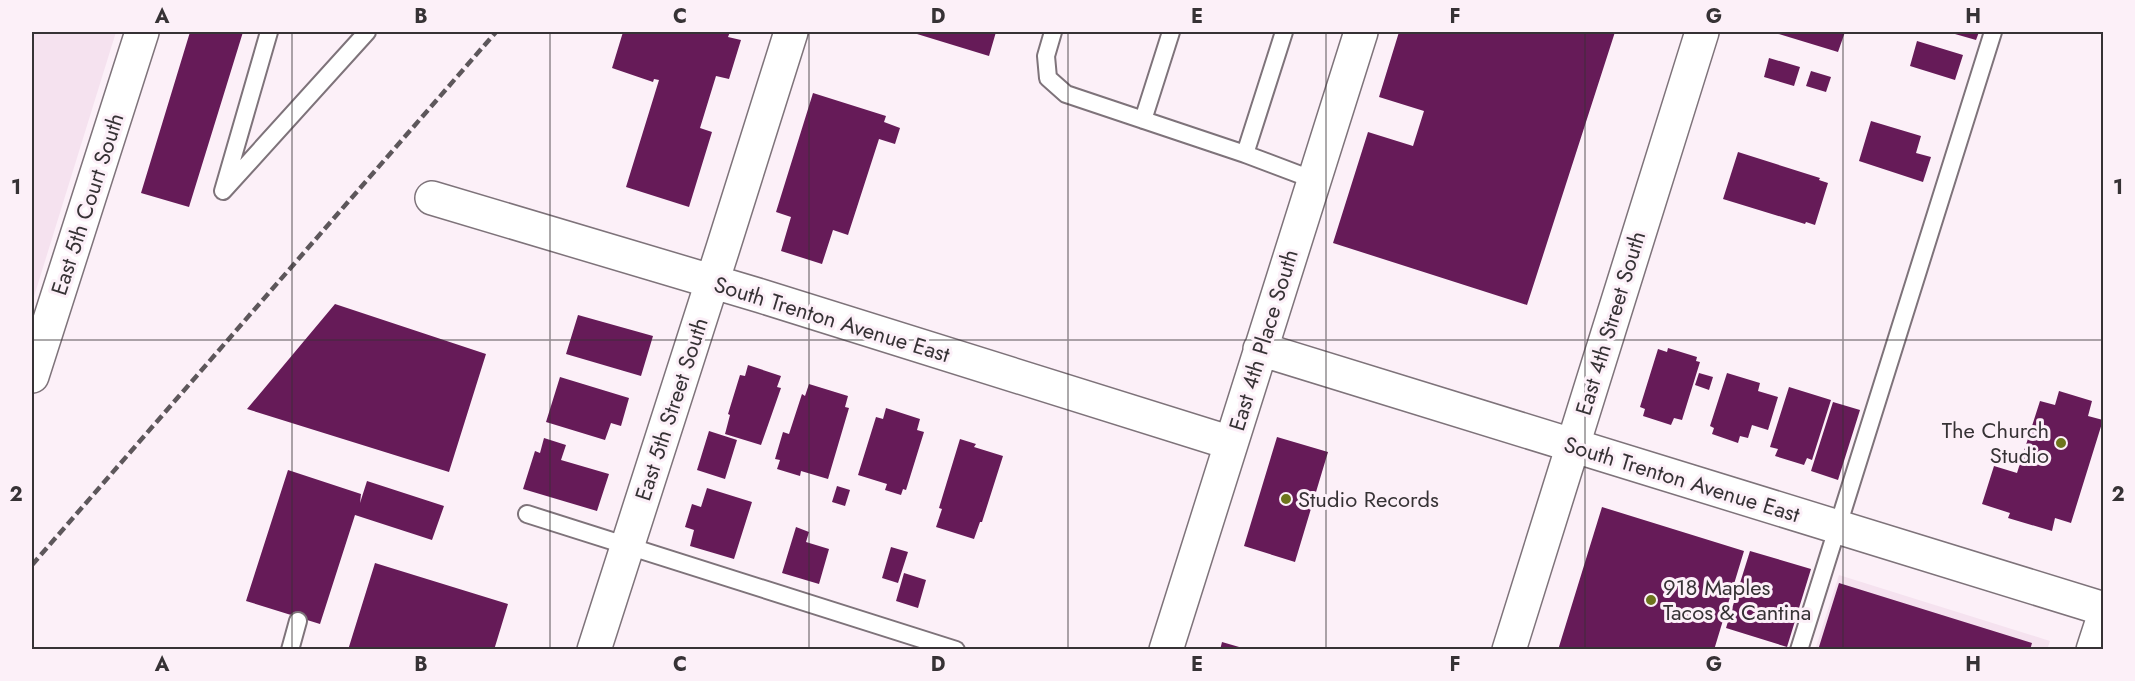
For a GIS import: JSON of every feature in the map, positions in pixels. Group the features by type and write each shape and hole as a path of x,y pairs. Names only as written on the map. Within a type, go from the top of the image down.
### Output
{"street":[{"name":"East 5th Court South","path":"32,376 142,32"},
{"name":"East 5th Street South","path":"594,650 791,32"},
{"name":"East 4th Place South","path":"1166,650 1361,32"},
{"name":"East 4th Street South","path":"1509,650 1702,32"},
{"name":"South Trenton Avenue East","path":"432,198 712,281 1231,443"},
{"name":"South Trenton Avenue East","path":"1260,349 2103,609"},
{"path":"2093,650 2103,616"}],"lane":[{"path":"268,32 223,191 367,32"},
{"path":"1053,32 1046,56 1048,78 1066,94 1245,154 1314,180"},
{"path":"1143,120 1171,32"},
{"path":"1245,154 1284,32"},
{"path":"1798,650 1993,32"},
{"path":"527,514 956,650"},
{"path":"290,650 298,621"}],"shaded area":[{"path":"32,32 116,32 32,303"},
{"path":"1839,575 2050,641 2047,650 1815,650"}],"building":[{"path":"190,32 243,32 189,207 141,193"},
{"path":"623,32 730,32 728,37 741,40 729,79 716,76 700,128 712,132 689,207 626,187 659,80 654,79 653,82 612,68"},
{"path":"917,32 996,32 989,56 917,34"},
{"path":"1399,32 1615,32 1527,305 1333,243 1368,132 1413,146 1424,111 1379,97"},
{"path":"1772,32 1845,32 1838,52"},
{"path":"1955,32 1979,32 1976,40 1955,34"},
{"path":"1917,41 1963,55 1955,80 1910,66"},
{"path":"1769,58 1800,67 1794,86 1764,77"},
{"path":"1811,71 1831,77 1826,92 1806,86"},
{"path":"813,93 886,116 884,122 900,128 895,144 879,139 848,235 833,230 822,264 781,251 791,217 776,212"},
{"path":"1871,121 1921,136 1916,153 1931,157 1923,182 1859,161"},
{"path":"1738,152 1820,178 1819,180 1828,183 1815,225 1723,199"},
{"path":"335,304 486,354 449,472 247,409"},
{"path":"578,315 653,336 641,376 566,354"},
{"path":"1668,348 1697,357 1696,361 1700,362 1682,420 1674,418 1671,425 1643,416 1645,409 1640,407 1658,349 1667,352"},
{"path":"748,365 781,376 777,387 781,388 761,445 725,434 730,415 728,414 740,375 745,376"},
{"path":"1699,373 1713,377 1709,390 1695,385"},
{"path":"1727,373 1760,383 1758,391 1778,397 1768,430 1752,425 1748,438 1740,436 1738,443 1712,434 1714,428 1710,426"},
{"path":"560,377 629,398 621,426 611,423 605,440 546,422"},
{"path":"809,384 848,396 845,407 849,408 828,479 801,471 800,476 777,469 780,460 775,459 783,432 789,434 802,394 805,396"},
{"path":"1789,387 1831,400 1812,460 1807,458 1804,465 1775,456 1778,449 1770,447"},
{"name":"The Church Studio","path":"2059,391 2092,401 2088,416 2103,420 2071,523 2055,518 2052,531 2008,518 2010,513 1982,504 1994,466 2017,473 2040,401 2055,405"},
{"path":"1833,402 1860,410 1838,480 1811,471"},
{"path":"886,408 920,419 917,430 924,432 906,490 903,489 901,495 885,490 887,484 858,475 876,417 883,419"},
{"path":"709,431 737,440 725,479 697,470"},
{"name":"Studio Records","path":"1277,437 1328,452 1295,562 1244,546"},
{"path":"544,438 566,445 561,460 609,474 597,511 523,489 535,451 540,453"},
{"path":"960,439 976,444 974,447 1003,456 982,522 980,522 974,539 936,527 942,509 939,508"},
{"path":"288,470 361,494 360,503 367,481 444,506 432,540 355,515 320,624 246,601"},
{"path":"837,486 850,490 845,506 832,502"},
{"path":"707,488 752,502 734,559 690,546 694,530 685,527 692,504 701,507"},
{"name":"918 Maples Tacos & Cantina","path":"1602,507 1744,551 1714,650 1558,650"},
{"path":"796,527 809,532 806,542 829,549 819,584 782,573"},
{"path":"891,547 908,552 898,583 882,578"},
{"path":"1750,551 1811,569 1787,647 1726,628"},
{"path":"375,563 508,604 494,650 348,650"},
{"path":"904,573 926,580 918,608 896,601"},
{"path":"1839,583 2032,643 2030,650 1818,650"},
{"path":"1222,642 1246,649 1246,650 1220,650"}],"railway":[{"path":"32,565 496,32"}],"place":[{"name":"The Church Studio","path":"2061,443"},
{"name":"Studio Records","path":"1286,499"},
{"name":"918 Maples Tacos & Cantina","path":"1651,600"}]}
